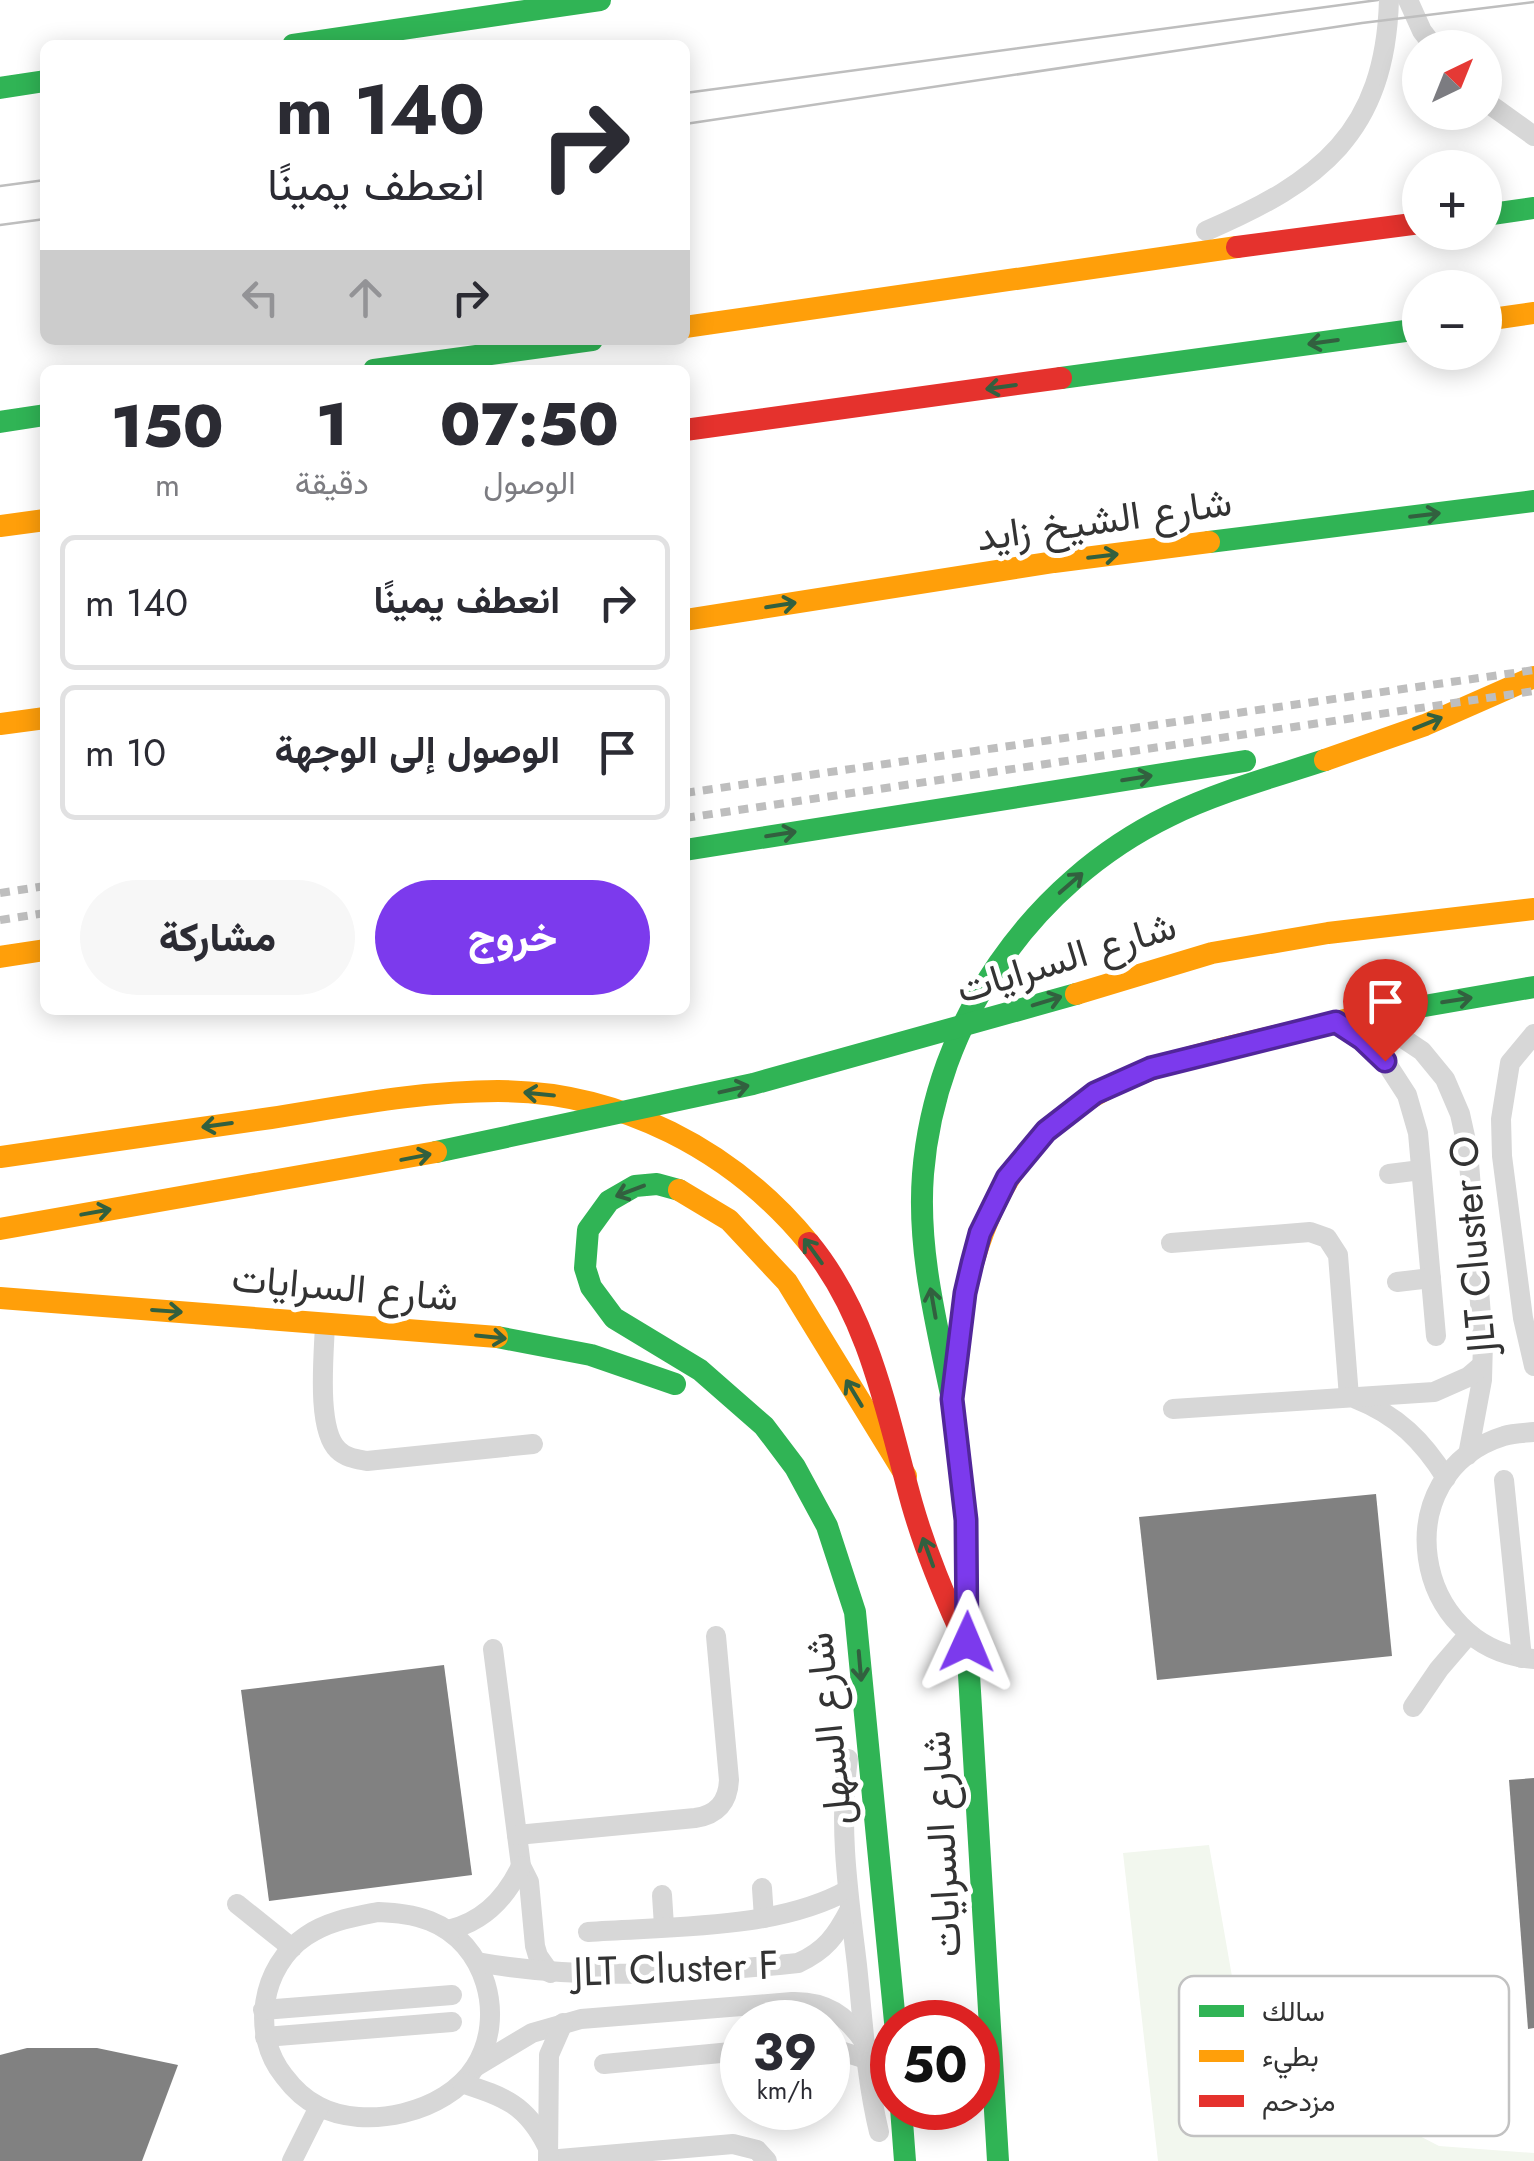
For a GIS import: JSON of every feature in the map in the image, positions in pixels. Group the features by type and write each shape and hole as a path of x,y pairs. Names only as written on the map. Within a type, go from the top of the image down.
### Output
{"main road":[{"path":"327,40 600,0"},
{"path":"0,88 40,82"},
{"path":"1502,213 1534,208"},
{"path":"690,326 1402,225"},
{"path":"1502,318 1534,313"},
{"path":"690,429 1402,331"},
{"path":"410,365 556,345"},
{"path":"0,422 40,416"},
{"name":"شارع الشيخ زايد","path":"690,619 1054,562 1534,501"},
{"path":"0,526 40,521"},
{"path":"952,1399 925,1246 926,1143 931,1109 969,1012 1018,934 1050,901 1124,841 1164,818 1211,798 1387,739 1534,677"},
{"path":"0,724 40,719"},
{"path":"690,849 1387,739"},
{"name":"شارع السرايات","path":"0,1229 403,1159 578,1124 753,1084 926,1038 1212,953 1328,933 1534,909"},
{"path":"0,957 40,951"},
{"name":"شارع السرايات","path":"998,2161 967,1642 966,1520 952,1399 965,1293 980,1233 1007,1178 1046,1131 1095,1093 1151,1068 1364,1015 1534,987"},
{"name":"شارع السرايات","path":"0,1157 325,1110 504,1090 574,1098 641,1118 704,1148 760,1190 808,1242 847,1301 874,1366 938,1580 967,1642"},
{"name":"شارع السهل","path":"892,2000 855,1612 837,1546 808,1485 781,1446 736,1398 700,1370 637,1334 596,1298 586,1276 583,1254 587,1230 598,1210 616,1195 637,1186 660,1184 683,1189 735,1227 800,1299 906,1476"},
{"name":"شارع السرايات","path":"0,1298 325,1322 504,1338 576,1349 649,1372 700,1396 781,1446"},
{"path":"903,2130 905,2161"}],"lane":[{"path":"1141,260 1262,207 1300,184 1333,154 1360,118 1380,77 1389,0"},
{"path":"1408,0 1422,30"},
{"path":"1502,113 1534,136"},
{"name":"JLT Cluster O","path":"1364,1015 1395,1030 1422,1050 1445,1080 1460,1114 1468,1150 1482,1303 1482,1365 1468,1455"},
{"path":"1336,1022 1385,1061 1406,1095 1418,1133 1436,1336"},
{"name":"JLT Cluster O","path":"1532,1356 1502,1156 1501,1119 1510,1063 1534,1034"},
{"path":"1389,1174 1421,1170"},
{"path":"1171,1243 1310,1232 1327,1238 1338,1254 1349,1396"},
{"path":"1397,1282 1430,1278"},
{"path":"325,1322 325,1419 328,1436 337,1450 368,1461 533,1444"},
{"path":"1172,1409 1434,1392 1468,1377 1482,1365"},
{"path":"1349,1396 1392,1417 1412,1433 1446,1478"},
{"path":"1504,1480 1528,1658 1503,1653 1469,1634 1442,1601 1427,1560 1426,1532 1432,1504 1446,1478 1468,1455 1502,1436 1534,1432"},
{"path":"1413,1707 1469,1634"},
{"path":"517,1835 694,1818 716,1810 724,1802 729,1780 716,1636"},
{"path":"493,1650 521,1866 529,1882 535,1946 550,1973"},
{"path":"863,1704 844,1780 849,1900 866,2051 878,2129 888,2161"},
{"path":"448,1930 464,1927 492,1908 521,1866"},
{"path":"762,1888 764,1918"},
{"path":"662,1894 664,1926"},
{"path":"588,1932 764,1918 849,1900"},
{"name":"JLT Cluster F","path":"477,1962 550,1973 598,1974 798,1963 830,1944 849,1900"},
{"path":"237,1904 292,1948"},
{"path":"292,2161 318,2107 294,2089 275,2066 265,2038 263,2010 272,1977 292,1948 307,1936 335,1921 378,1912 409,1915 448,1930 477,1962 488,1987 491,2014 487,2042 469,2075 522,2109 537,2126 548,2156"},
{"path":"263,2010 452,1994"},
{"name":"JLT Cluster F","path":"318,2107 346,2116 376,2116 420,2108 446,2096 469,2075 532,2033 600,2017 810,2001 840,2014 866,2051"},
{"path":"265,2038 452,2022"},
{"path":"548,2156 549,2055 563,2023"},
{"path":"850,2049 866,2051"},
{"path":"604,2064 720,2053"},
{"path":"674,2058 676,2080"},
{"path":"548,2156 733,2144 757,2150 767,2161"}],"shaded area":[{"path":"1209,1845 1232,1976 1179,1976 1179,2136 1420,2136 1439,2146 1534,2153 1534,2161 1158,2161 1123,1853"}],"building":[{"path":"1376,1494 1392,1656 1157,1680 1139,1517"},
{"path":"444,1665 472,1875 269,1901 241,1690"},
{"path":"1534,1778 1534,2028 1528,2029 1509,1780"},
{"path":"27,2048 97,2048 178,2065 142,2161 0,2161 0,2055"}],"tram line":[{"path":"690,92 1378,0"},
{"path":"690,123 1362,23 1534,2"},
{"path":"0,186 40,181"},
{"path":"0,225 40,220"}],"railway":[{"path":"690,792 1534,670"},
{"path":"690,817 1534,691"},
{"path":"0,893 40,887"},
{"path":"0,920 40,914"}],"traffic: fast":[{"path":"327,40 600,0"},
{"path":"0,88 40,82"},
{"path":"1502,213 1534,208"},
{"path":"1061,378 1402,331"},
{"path":"410,365 556,345"},
{"path":"0,422 40,416"},
{"path":"1209,542 1534,501"},
{"path":"952,1399 926,1259 923,1174 931,1118 947,1064 970,1012 999,964 1034,919 1074,879 1119,844 1207,800 1325,760"},
{"path":"690,849 1245,761"},
{"path":"1349,1019 1534,987"},
{"path":"436,1152 753,1084 1076,994"},
{"path":"679,1190 657,1184 635,1186 609,1201 588,1230 585,1268 591,1287 614,1318 700,1370 764,1426 795,1467 827,1526 855,1612 893,2000"},
{"path":"965,1295 952,1399 966,1519 967,1641 998,2161"},
{"path":"497,1337 591,1355 675,1384"},
{"path":"903,2130 905,2161"}],"traffic: slow":[{"path":"690,326 1237,247"},
{"path":"1502,318 1534,313"},
{"path":"0,526 40,521"},
{"path":"690,619 1054,562 1209,542"},
{"path":"1325,760 1425,725 1534,677"},
{"path":"0,724 40,719"},
{"path":"1076,994 1212,953 1328,933 1534,909"},
{"path":"0,957 40,951"},
{"path":"965,1295 988,1221 1019,1164 1058,1121 1104,1090 1157,1067 1349,1019"},
{"path":"0,1157 413,1096 498,1091 543,1094 587,1102 670,1132 745,1180 809,1243"},
{"path":"0,1229 436,1152"},
{"path":"679,1190 729,1220 787,1282 906,1476"},
{"path":"0,1298 497,1337"}],"traffic: jam":[{"path":"1237,247 1402,225"},
{"path":"690,429 1061,378"},
{"path":"809,1243 830,1272 862,1335 922,1535 958,1626"}],"route":[{"path":"967,1642 966,1520 952,1399 972,1263 980,1233 1007,1178 1046,1131 1095,1093 1151,1068 1336,1022 1385,1061"}]}
